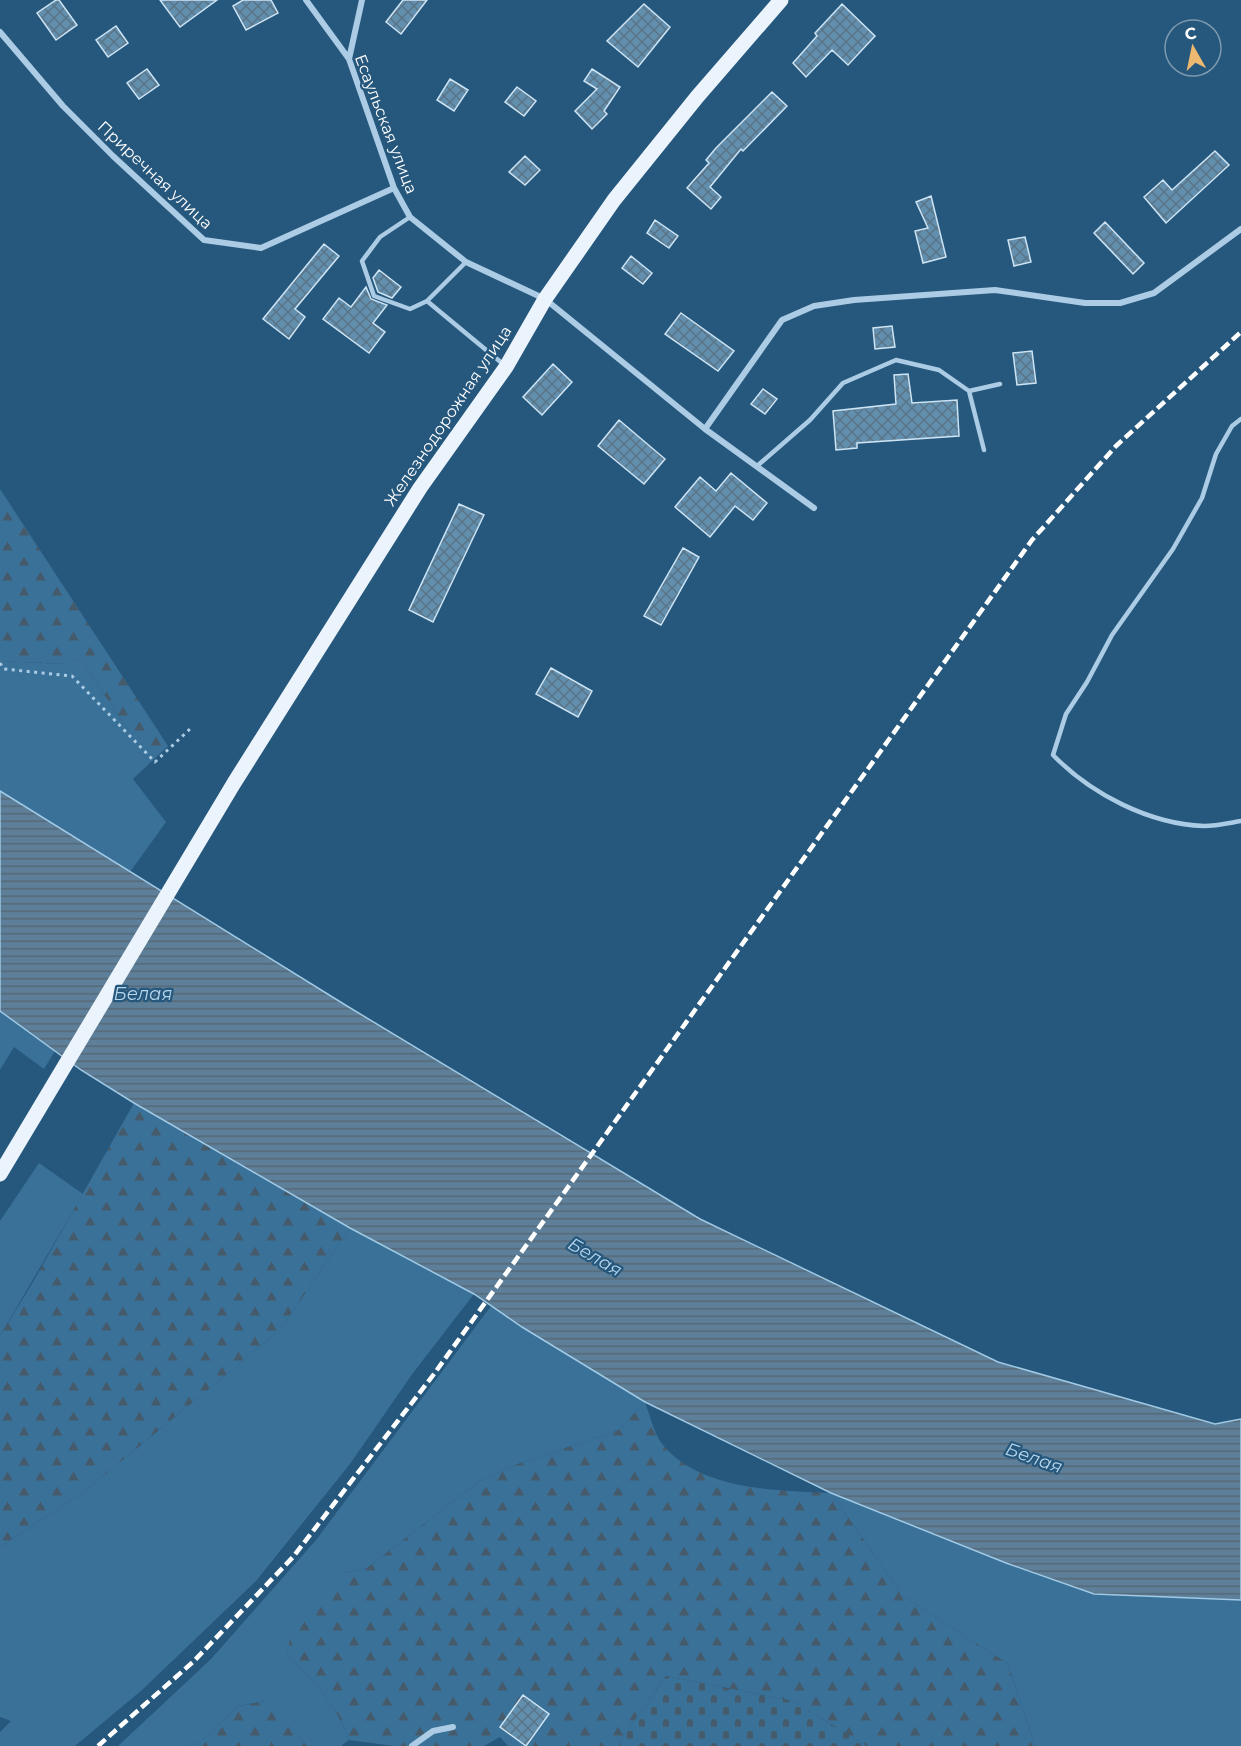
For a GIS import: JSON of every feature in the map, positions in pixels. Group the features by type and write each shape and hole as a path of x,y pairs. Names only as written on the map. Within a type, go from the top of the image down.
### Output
{"main road":[{"name":"Железнодорожная улица","path":"0,1174 234,783 420,488 506,367 545,299 614,200 697,97 781,0"}],"street":[{"name":"Есаульская улица","path":"306,0 349,59 394,188 410,217 466,262 545,299 705,429 814,508"},
{"path":"349,59 362,0"},
{"name":"Приречная улица","path":"0,32 63,106 204,240 261,248 394,188"},
{"path":"705,429 782,320 814,306 854,300 995,290 1084,303 1120,303 1154,293 1241,229"},
{"path":"411,1746 433,1731 453,1727"}],"lane":[{"path":"410,217 380,237 362,261 374,296 410,309 427,302 466,262"},
{"path":"427,302 506,367"},
{"path":"757,466 810,420 843,384 896,360 939,370 969,391 984,450"},
{"path":"969,391 1000,384"},
{"path":"1241,419 1233,426 1216,454 1202,498 1173,549 1112,635 1088,682 1066,714 1053,755 1068,771 1135,811 1205,826 1241,822"}],"path":[{"path":"0,663 4,669 72,676 155,762 190,729"}],"green space":[{"path":"0,489 168,746 150,763 81,659 66,664 0,661"},
{"path":"81,659 150,763 133,779 166,822 130,872 0,791 0,661 65,664"},
{"path":"0,1011 55,1051 44,1069 14,1047 0,1070"},
{"path":"134,1103 350,1228 279,1331 86,1490 0,1547 0,1336"},
{"path":"39,1163 83,1194 0,1336 0,1221"},
{"path":"350,1228 474,1294 413,1373 350,1464 256,1581 142,1690 75,1746 0,1746 0,1732 11,1721 0,1717 0,1547 86,1490 279,1331"},
{"path":"491,1306 645,1402 619,1430 518,1464 480,1481 367,1568 343,1573 292,1631 287,1656 307,1675 338,1715 349,1740 341,1746 307,1746 266,1701 238,1706 204,1739 190,1746 118,1746 211,1659 316,1540"},
{"path":"645,1402 663,1445 679,1460 697,1471 718,1479 764,1489 831,1493 903,1596 1008,1664 1035,1746 867,1746 793,1701 666,1676 619,1742 620,1746 508,1746 500,1737 484,1746 394,1746 349,1740 338,1715 324,1694 287,1656 291,1631 343,1573 367,1568 480,1481 518,1464 619,1430"},
{"path":"831,1493 1006,1563 1094,1594 1241,1600 1241,1746 1035,1746 1008,1664 903,1596"},
{"path":"666,1676 793,1701 867,1746 620,1746 619,1742"},
{"path":"267,1701 307,1746 190,1746 204,1739 238,1706"}],"water":[{"name":"Белая","path":"0,791 347,1006 700,1219 998,1362 1215,1424 1241,1419 1241,1600 1094,1594 1006,1563 831,1493 645,1402 522,1327 474,1294 350,1228 81,1070 0,1011"}],"building":[{"path":"59,0 77,25 56,40 37,13"},
{"path":"160,0 217,0 180,27"},
{"path":"243,0 271,0 278,13 246,30 233,6"},
{"path":"403,0 427,0 401,34 386,22"},
{"path":"644,4 670,27 638,67 607,41"},
{"path":"842,4 875,36 848,65 832,50 806,77 793,63 817,36 815,33"},
{"path":"116,26 128,43 108,57 96,40"},
{"path":"147,69 159,85 139,99 127,83"},
{"path":"592,69 620,87 604,111 607,114 592,129 575,111 597,89 584,81"},
{"path":"450,79 468,90 454,111 437,100"},
{"path":"517,87 536,101 524,116 505,102"},
{"path":"772,92 787,106 743,151 741,149 710,187 721,197 711,209 687,188 709,163 706,160 716,148"},
{"path":"1215,151 1229,165 1166,223 1144,197 1163,180 1172,190"},
{"path":"525,156 540,170 525,185 509,172"},
{"path":"931,196 946,257 923,263 915,231 928,228 916,202"},
{"path":"655,220 678,236 669,248 647,233"},
{"path":"1105,222 1144,263 1133,274 1094,233"},
{"path":"1025,237 1031,262 1014,266 1008,240"},
{"path":"324,244 339,256 295,309 305,317 289,339 263,319"},
{"path":"631,256 652,273 643,284 622,268"},
{"path":"379,270 401,287 392,298 378,292 373,278"},
{"path":"366,287 371,299 387,305 373,323 385,332 369,353 323,319 339,298 351,307"},
{"path":"681,313 734,351 718,371 665,334"},
{"path":"892,326 895,347 875,349 873,328"},
{"path":"1032,351 1036,383 1017,385 1013,353"},
{"path":"553,364 572,382 542,415 523,397"},
{"path":"908,374 912,403 957,400 959,436 857,443 857,448 836,450 833,411 896,404 894,375"},
{"path":"763,389 777,399 765,414 751,404"},
{"path":"619,420 665,459 644,484 598,446"},
{"path":"731,473 767,503 753,520 735,506 710,537 675,507 700,477 716,491"},
{"path":"459,504 484,515 433,622 409,610"},
{"path":"683,548 699,557 661,625 644,616"},
{"path":"551,668 592,691 578,717 536,694"},
{"path":"523,1695 549,1714 526,1746 500,1727"}],"railway":[{"path":"98,1746 194,1661 293,1557 434,1374 1032,540 1116,446 1241,332"}]}
